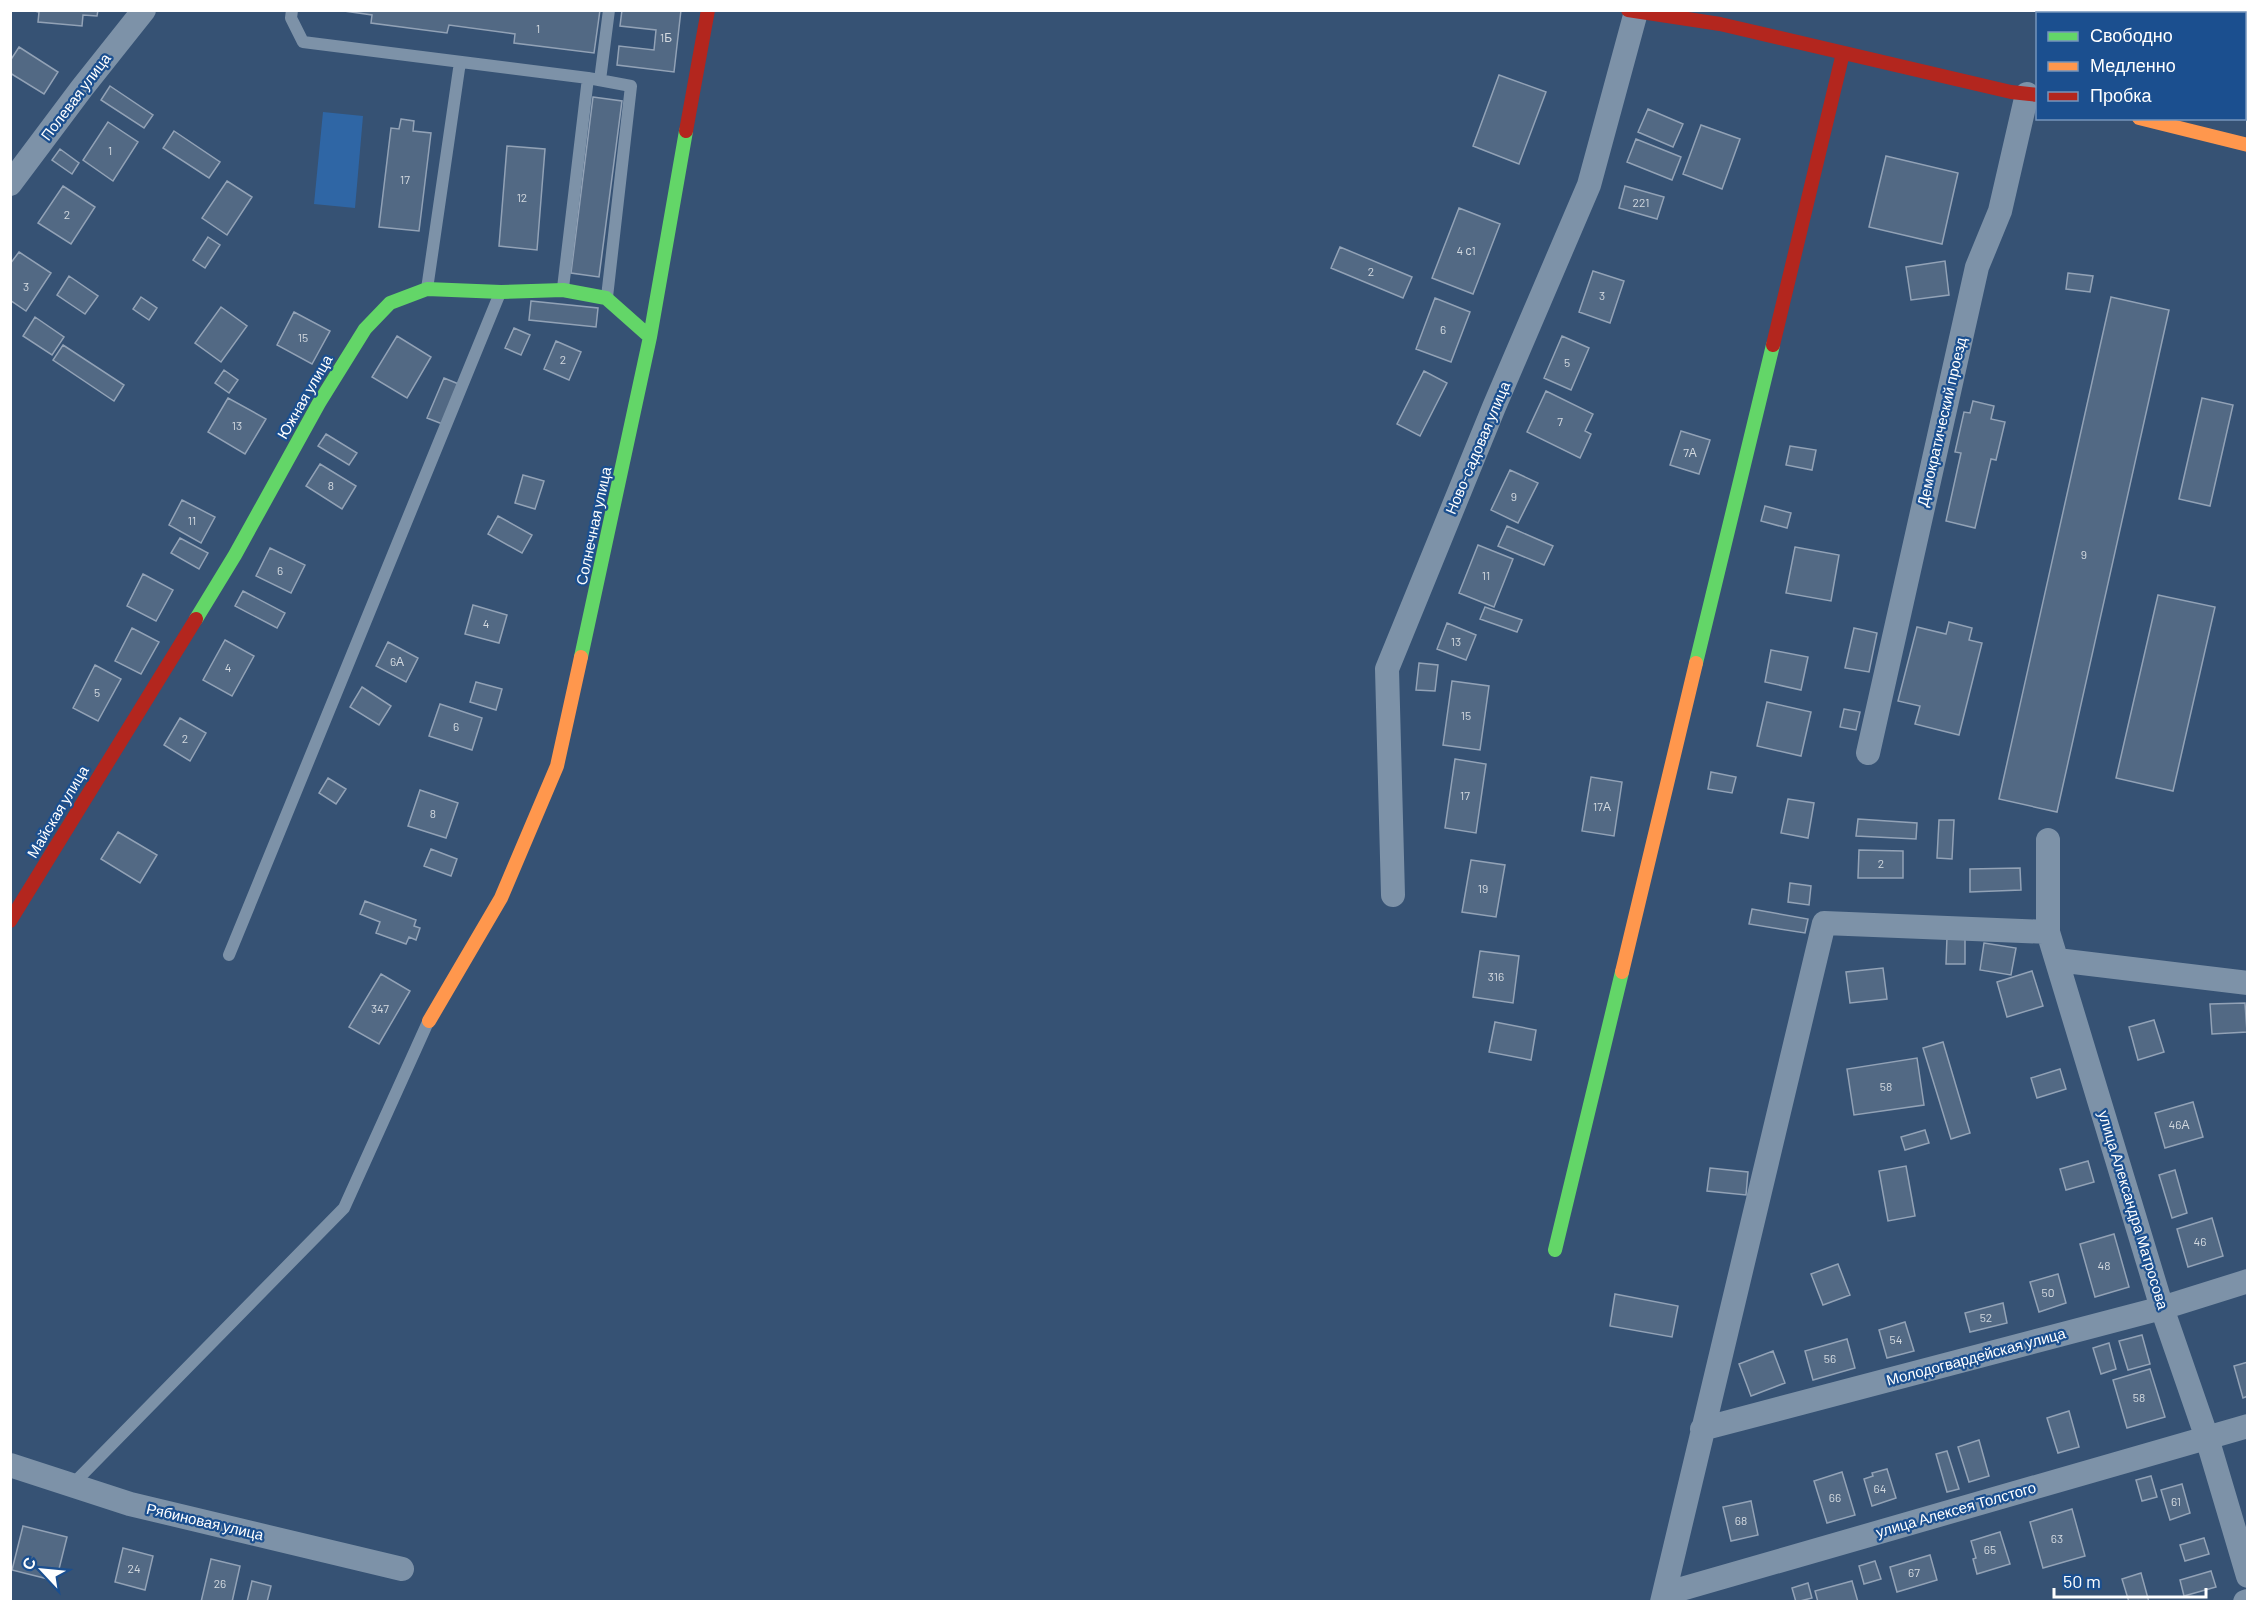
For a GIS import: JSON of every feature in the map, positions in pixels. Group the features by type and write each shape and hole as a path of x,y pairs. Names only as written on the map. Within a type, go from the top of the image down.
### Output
{"street":[{"name":"Полевая улица","path":"10,184 144,10"},
{"name":"Солнечная улица","path":"429,1021 501,898 557,766 650,337 708,10"},
{"path":"1632,11 1721,17 1844,53 2025,94"},
{"name":"Ново-садовая улица","path":"1393,895 1387,669 1494,407 1589,185 1632,11"},
{"path":"1555,1250 1844,53"},
{"name":"Демократический проезд","path":"1868,753 1977,267 2000,211 2025,94"},
{"path":"2147,120 2247,146"},
{"name":"Южная улица","path":"114,751 235,555 319,403 365,329 390,303 427,289 501,292 563,290 606,298"},
{"path":"606,298 650,337"},
{"name":"Майская улица","path":"10,921 114,751"},
{"name":"улица Александра Матросова","path":"2048,840 2048,932 2162,1308 2207,1438 2247,1576"},
{"path":"1663,1598 1824,922 2048,932"},
{"path":"2057,960 2247,983"},
{"name":"Молодогвардейская улица","path":"1702,1429 2162,1308 2247,1281"},
{"name":"улица Алексея Толстого","path":"1663,1598 2247,1426"},
{"name":"Рябиновая улица","path":"10,1465 130,1504 402,1569"}],"lane":[{"path":"292,10 291,18 303,42 594,79 631,86 606,298"},
{"path":"563,290 594,79 609,10"},
{"path":"427,289 460,62"},
{"path":"229,955 501,292"},
{"path":"72,1485 344,1208 429,1021"}],"shaded area":[{"path":"323,112 363,116 355,208 314,204"}],"building":[{"path":"30,10 98,10 97,16 83,15 82,26 38,22 39,12"},
{"path":"337,10 600,10 594,53 514,43 515,34 449,25 447,33 371,23 372,15"},
{"path":"622,10 681,10 674,72 617,65 619,46 654,50 656,30 620,26"},
{"path":"19,47 58,72 44,94 10,73 10,61"},
{"path":"1499,75 1546,92 1519,164 1473,146"},
{"path":"110,86 153,115 144,128 101,100"},
{"path":"593,97 622,101 599,277 571,273"},
{"path":"1648,109 1683,124 1673,147 1638,132"},
{"path":"401,119 414,121 413,131 431,133 419,231 379,227 391,128 399,129"},
{"path":"108,122 138,142 113,181 83,160"},
{"path":"1701,125 1740,139 1722,189 1683,174"},
{"path":"174,131 220,162 209,178 163,148"},
{"path":"1636,139 1681,157 1672,180 1627,162"},
{"path":"507,146 545,149 537,250 499,246"},
{"path":"60,149 79,163 72,174 52,160"},
{"path":"1886,156 1958,173 1942,244 1869,227"},
{"path":"227,181 252,197 227,235 202,218"},
{"path":"63,186 95,207 71,244 38,223"},
{"path":"1625,186 1664,197 1657,219 1619,208"},
{"path":"1459,208 1500,224 1473,294 1432,278"},
{"path":"208,237 220,245 205,268 193,260"},
{"path":"1340,247 1412,277 1403,298 1331,268"},
{"path":"19,252 51,273 26,311 10,300 10,264"},
{"path":"1945,261 1949,295 1911,300 1906,267"},
{"path":"1593,271 1624,281 1610,323 1579,312"},
{"path":"2068,273 2093,276 2090,292 2066,289"},
{"path":"69,276 98,296 85,314 57,295"},
{"path":"141,297 157,308 149,320 133,309"},
{"path":"2111,297 2169,310 2057,812 1999,799"},
{"path":"1435,298 1470,312 1451,362 1416,349"},
{"path":"531,301 598,308 596,327 529,320"},
{"path":"221,307 247,326 221,362 195,343"},
{"path":"294,312 330,331 312,364 277,345"},
{"path":"35,317 64,337 52,355 23,336"},
{"path":"514,328 530,335 521,355 505,348"},
{"path":"397,336 431,357 407,398 372,377"},
{"path":"1562,336 1589,348 1571,390 1544,378"},
{"path":"556,341 581,352 569,380 544,369"},
{"path":"63,345 124,385 114,401 53,360"},
{"path":"224,370 238,380 229,393 215,383"},
{"path":"1424,371 1447,383 1420,436 1397,424"},
{"path":"444,378 461,385 445,425 427,418"},
{"path":"1546,391 1593,414 1585,431 1591,434 1580,458 1527,432"},
{"path":"228,398 266,419 245,454 208,432"},
{"path":"2202,398 2233,405 2210,506 2179,499"},
{"path":"1973,401 1994,406 1991,419 2005,422 1996,460 1991,459 1975,528 1946,521 1961,453 1955,452 1964,412 1970,413"},
{"path":"1681,431 1710,440 1699,474 1670,465"},
{"path":"326,434 357,453 349,465 318,446"},
{"path":"1790,446 1816,450 1812,470 1786,465"},
{"path":"320,464 356,486 342,509 306,486"},
{"path":"1510,470 1538,483 1518,523 1491,510"},
{"path":"523,475 544,481 535,509 515,503"},
{"path":"182,500 215,517 201,543 169,525"},
{"path":"1765,506 1791,513 1787,528 1761,521"},
{"path":"498,516 532,535 522,553 488,534"},
{"path":"1507,526 1553,546 1544,565 1498,546"},
{"path":"180,538 208,553 199,569 171,553"},
{"path":"1478,545 1513,559 1494,607 1459,593"},
{"path":"1795,547 1839,555 1831,601 1786,593"},
{"path":"270,548 305,565 291,593 256,576"},
{"path":"143,574 173,590 156,621 127,606"},
{"path":"243,591 285,613 277,628 235,606"},
{"path":"2158,595 2215,607 2173,791 2116,778"},
{"path":"473,605 507,615 499,643 465,634"},
{"path":"1485,607 1522,620 1517,632 1480,619"},
{"path":"1949,622 1972,628 1969,640 1982,643 1959,735 1915,724 1920,706 1898,701 1917,627 1946,634"},
{"path":"1447,623 1476,635 1466,660 1437,649"},
{"path":"132,628 159,642 141,674 115,661"},
{"path":"1854,628 1877,633 1869,672 1845,668"},
{"path":"225,640 254,656 232,696 203,680"},
{"path":"388,642 418,658 406,682 376,666"},
{"path":"1771,650 1808,657 1801,690 1765,682"},
{"path":"1419,663 1438,665 1435,691 1416,690"},
{"path":"95,665 121,679 98,721 73,708"},
{"path":"1452,681 1489,686 1480,750 1443,745"},
{"path":"476,682 502,689 496,710 470,702"},
{"path":"362,687 391,706 379,725 350,707"},
{"path":"1767,702 1811,712 1801,756 1757,746"},
{"path":"440,704 482,718 472,750 429,736"},
{"path":"1844,709 1860,712 1856,730 1840,727"},
{"path":"180,718 206,733 190,761 164,745"},
{"path":"1455,759 1486,764 1476,833 1445,828"},
{"path":"1711,772 1736,777 1732,793 1708,789"},
{"path":"1591,777 1622,782 1614,836 1582,831"},
{"path":"328,778 346,789 336,804 319,793"},
{"path":"420,790 458,803 446,838 408,826"},
{"path":"1788,799 1814,803 1808,838 1781,833"},
{"path":"1858,819 1917,823 1916,839 1856,836"},
{"path":"1939,820 1954,820 1952,859 1937,858"},
{"path":"118,832 157,855 140,883 101,859"},
{"path":"431,849 457,859 451,876 424,866"},
{"path":"1859,850 1903,851 1903,878 1858,878"},
{"path":"1471,860 1505,865 1496,917 1462,912"},
{"path":"2020,868 2021,890 1970,892 1970,869"},
{"path":"1790,883 1811,886 1809,905 1788,902"},
{"path":"365,901 416,920 414,926 420,928 416,940 409,937 406,944 376,933 380,922 360,914"},
{"path":"1752,909 1808,919 1805,933 1749,924"},
{"path":"1947,937 1965,938 1965,964 1946,964"},
{"path":"1984,943 2016,948 2011,975 1980,970"},
{"path":"1480,951 1519,956 1513,1003 1473,997"},
{"path":"1883,968 1887,999 1850,1003 1846,972"},
{"path":"2032,971 2043,1006 2007,1017 1997,982"},
{"path":"381,974 410,991 379,1044 349,1027"},
{"path":"2245,1003 2247,1032 2212,1034 2210,1004"},
{"path":"2154,1020 2164,1052 2138,1060 2129,1027"},
{"path":"1495,1022 1536,1030 1531,1060 1489,1052"},
{"path":"1943,1042 1970,1133 1951,1139 1923,1048"},
{"path":"1917,1058 1924,1105 1854,1115 1847,1069"},
{"path":"2060,1069 2066,1089 2037,1098 2031,1078"},
{"path":"2193,1102 2203,1137 2165,1148 2155,1113"},
{"path":"1925,1130 1929,1143 1905,1150 1901,1137"},
{"path":"2088,1161 2094,1182 2066,1190 2060,1169"},
{"path":"1906,1166 1915,1216 1888,1221 1879,1171"},
{"path":"1710,1168 1748,1172 1746,1195 1707,1191"},
{"path":"2175,1170 2187,1213 2172,1218 2159,1175"},
{"path":"2212,1218 2223,1256 2188,1267 2177,1229"},
{"path":"2114,1234 2129,1287 2095,1297 2080,1244"},
{"path":"1838,1264 1850,1295 1823,1305 1811,1274"},
{"path":"2058,1274 2066,1303 2039,1312 2030,1282"},
{"path":"1615,1294 1678,1306 1672,1337 1610,1326"},
{"path":"2003,1303 2007,1323 1970,1332 1965,1313"},
{"path":"1905,1322 1914,1351 1887,1358 1879,1330"},
{"path":"2142,1335 2150,1364 2128,1370 2119,1341"},
{"path":"1847,1339 1855,1368 1813,1380 1805,1351"},
{"path":"2109,1343 2116,1369 2101,1374 2093,1348"},
{"path":"1773,1351 1785,1383 1751,1396 1739,1364"},
{"path":"2248,1362 2248,1396 2243,1398 2234,1366"},
{"path":"2150,1369 2165,1417 2127,1428 2113,1380"},
{"path":"2069,1411 2079,1447 2058,1453 2047,1418"},
{"path":"1979,1440 1989,1476 1969,1482 1958,1447"},
{"path":"1947,1451 1959,1489 1947,1492 1936,1454"},
{"path":"1887,1469 1896,1498 1872,1506 1864,1479 1873,1476 1872,1473"},
{"path":"1842,1472 1855,1515 1827,1523 1814,1481"},
{"path":"2151,1476 2157,1497 2142,1501 2136,1480"},
{"path":"2182,1484 2190,1513 2170,1520 2161,1490"},
{"path":"1751,1501 1758,1535 1731,1541 1723,1507"},
{"path":"2072,1509 2085,1556 2043,1568 2030,1522"},
{"path":"23,1526 67,1537 56,1581 12,1570"},
{"path":"2000,1532 2010,1564 1977,1574 1973,1559 1976,1558 1971,1541"},
{"path":"2204,1538 2209,1554 2185,1561 2180,1545"},
{"path":"123,1548 153,1556 145,1590 115,1582"},
{"path":"1930,1555 1937,1580 1897,1592 1890,1567"},
{"path":"211,1559 240,1566 232,1602 201,1602"},
{"path":"1875,1561 1881,1579 1864,1584 1859,1566"},
{"path":"2211,1571 2216,1587 2184,1596 2180,1580"},
{"path":"2141,1573 2149,1602 2129,1602 2122,1579"},
{"path":"252,1581 271,1586 267,1602 247,1602"},
{"path":"1852,1581 1858,1602 1818,1602 1815,1591"},
{"path":"1808,1583 1812,1598 1796,1602 1792,1588"}],"traffic: fast":[{"path":"581,657 650,337 686,131"},
{"path":"196,619 235,555 319,403 365,329 390,303 427,289 501,292 563,290 606,298 650,337"},
{"path":"1696,663 1773,345"},
{"path":"1555,1250 1622,972"}],"traffic: slow":[{"path":"2147,120 2248,145"},
{"path":"429,1021 501,898 557,766 581,657"},
{"path":"1622,972 1696,663"}],"traffic: jam":[{"path":"686,131 708,10"},
{"path":"1628,10 1720,24 2011,92 2036,95"},
{"path":"1773,345 1843,53"},
{"path":"10,921 196,619"}]}
